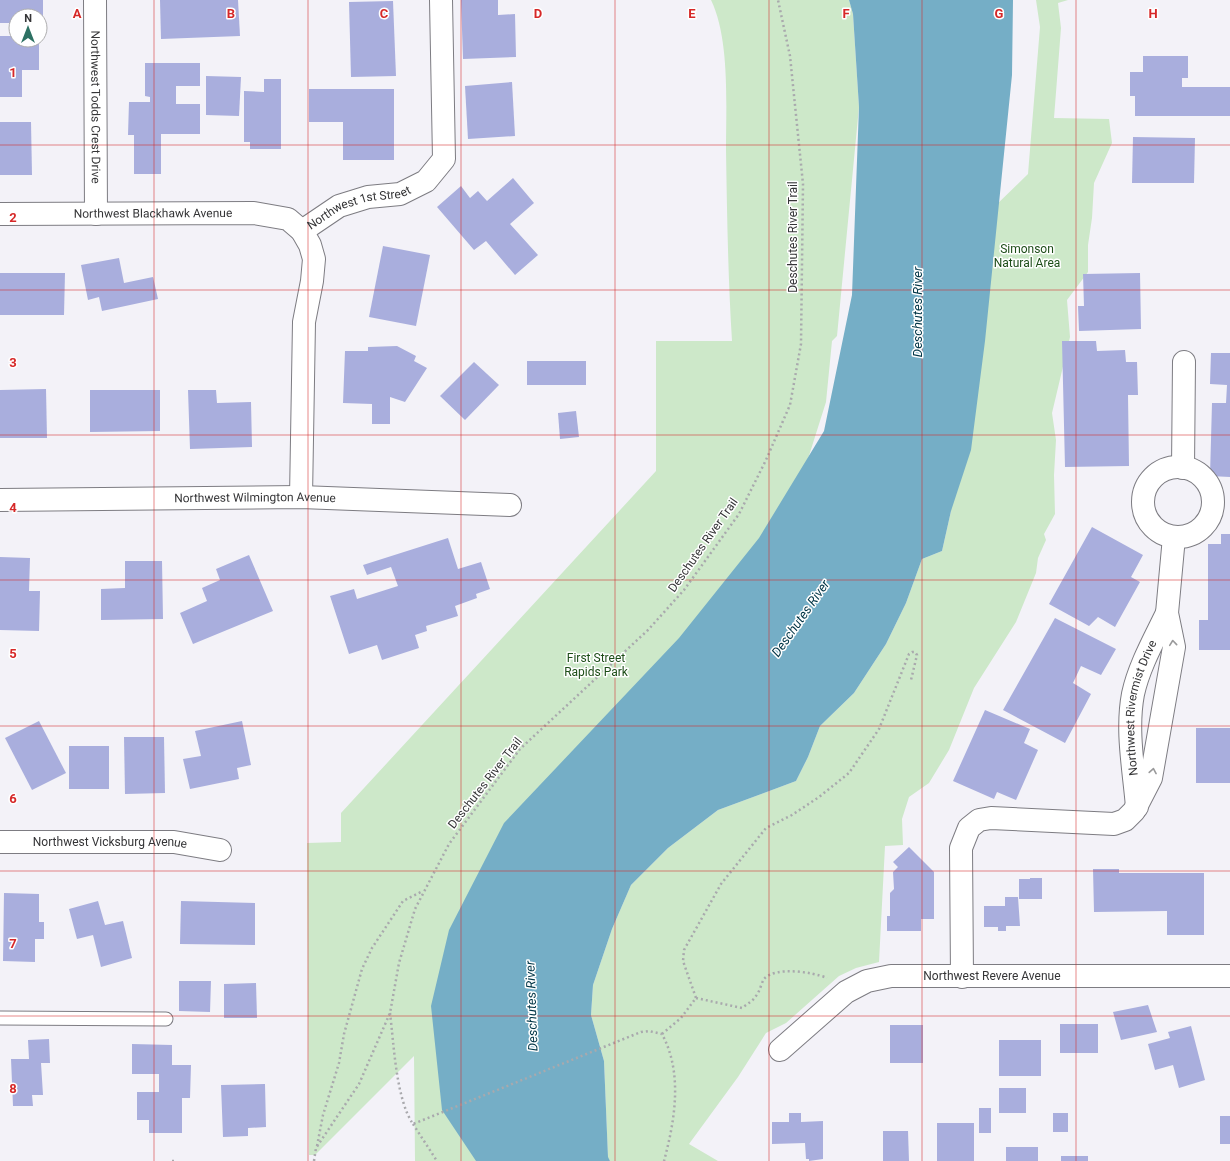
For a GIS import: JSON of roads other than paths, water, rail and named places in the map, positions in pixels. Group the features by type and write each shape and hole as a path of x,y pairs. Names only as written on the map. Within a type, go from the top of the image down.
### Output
{"street":[{"name":"Northwest Todds Crest Drive","path":"95,0 96,214"},
{"name":"Northwest 1st Street","path":"301,497 304,322 312,281 314,259 310,245 302,231 339,206 368,197 400,194 426,181 444,159 441,0"},
{"name":"Northwest Blackhawk Avenue","path":"0,214 254,213 288,219 302,231"},
{"path":"1183,468 1184,362"},
{"path":"1183,468 1196,472 1206,481 1222,507 1200,530 1187,536 1174,537 1161,533 1151,524 1144,512 1143,498 1148,485 1157,475 1169,469 1183,468"},
{"name":"Northwest Wilmington Avenue","path":"0,500 301,497 510,505"},
{"name":"Northwest Rivermist Drive","path":"962,977 961,848 970,828 979,820 991,818 1114,824 1125,820 1137,807 1151,778 1174,647 1167,612 1174,537"},
{"name":"Northwest Rivermist Drive","path":"1137,807 1129,723 1133,693 1144,662 1167,612"},
{"name":"Northwest Vicksburg Avenue","path":"0,842 174,842 220,850"},
{"name":"Northwest Revere Avenue","path":"780,1050 846,992 867,981 891,976 1230,976"}],"lane":[{"path":"0,1018 166,1020"}],"water":[{"name":"Deschutes River","path":"849,0 1013,0 1012,75 985,341 971,450 951,511 942,551 922,559 906,603 886,644 854,693 820,726 808,757 796,781 718,810 668,848 631,885 612,929 593,985 591,1015 604,1061 608,1157 610,1161 476,1161 442,1110 431,1006 449,930 504,823 679,638 759,538 824,431 852,295 859,107 853,14"}],"park label":[{"name":"Simonson Natural Area","path":"1027,256"},
{"name":"First Street Rapids Park","path":"596,665"}]}
